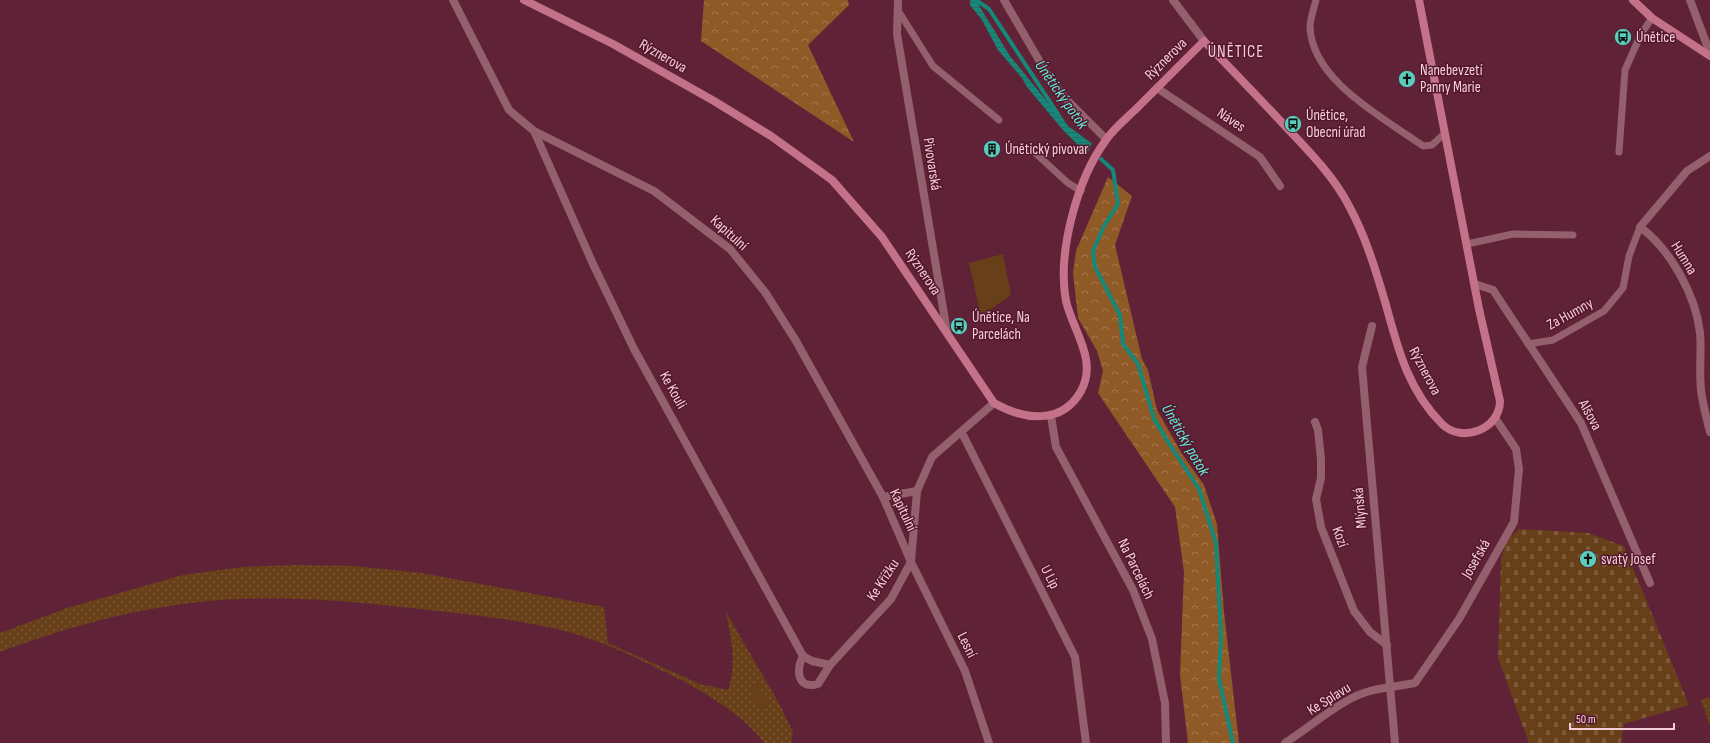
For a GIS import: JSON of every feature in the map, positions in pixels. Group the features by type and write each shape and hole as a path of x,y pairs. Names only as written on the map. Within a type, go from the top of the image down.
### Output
{"street":[{"name":"Kapitulní","path":"452,0 508,110 534,130 654,191 730,249 765,292 796,341 882,497 912,562"},
{"name":"Rýznerova","path":"524,0 612,44 714,101 771,136 832,180 882,237 994,403 1011,413 1051,416"},
{"name":"Pivovarská","path":"898,0 899,12 897,34 947,332"},
{"path":"1004,0 1048,74 1064,97 1106,139"},
{"path":"1174,0 1204,41"},
{"path":"1419,0 1474,284 1500,401 1500,406 1495,418"},
{"path":"1632,0 1652,18 1710,56"},
{"path":"1690,0 1710,53"},
{"name":"Rýznerova","path":"1080,191 1092,164 1106,139 1204,41 1317,160 1349,205 1367,244 1403,364 1419,393 1434,414 1446,428 1460,434 1478,431 1495,418"},
{"name":"Náves","path":"1157,88 1260,157 1280,186"},
{"name":"Ke Kouli","path":"534,130 593,264 634,349 803,656"},
{"path":"1640,227 1687,171 1710,156"},
{"path":"1051,416 1063,411 1073,403 1082,389 1086,374 1087,360 1066,300 1064,273 1065,242 1080,191"},
{"name":"Humna","path":"1640,227 1651,235 1670,258 1692,302 1700,331 1702,395 1710,432"},
{"name":"Alšova","path":"1474,284 1493,290 1581,423 1650,583"},
{"name":"Mlýnská","path":"1372,326 1362,367 1395,743"},
{"name":"Ke Křížku","path":"830,665 891,599 912,562 917,491 932,457 962,433 994,403"},
{"name":"Na Parcelách","path":"1051,416 1056,447 1133,590 1152,640 1166,702 1166,743"},
{"name":"Josefská","path":"1391,688 1415,683 1459,619 1514,522 1519,469 1516,449 1495,418"},
{"name":"Kozí","path":"1316,422 1321,459 1320,478 1316,500 1321,527 1354,611 1370,632 1386,645"},
{"name":"U Lip","path":"962,433 1075,657 1086,743"},
{"path":"882,497 917,491"},
{"name":"Lesní","path":"912,562 965,671 989,743"},
{"path":"803,656 812,661 830,665 818,684 812,686 806,684 800,679 798,666 803,656"},
{"name":"Ke Splavu","path":"1285,743 1352,698 1378,689 1391,688"}],"lane":[{"path":"1316,0 1310,26 1313,44 1322,64 1340,85 1423,146 1432,145 1445,133"},
{"path":"899,12 933,66 999,120"},
{"path":"1619,152 1625,70 1641,34 1652,18"},
{"path":"1032,150 1068,183 1080,191"},
{"name":"Za Humny","path":"1528,344 1553,340 1604,311 1623,288 1628,256 1640,227"},
{"path":"1467,244 1513,234 1573,235"}],"green space":[{"path":"704,0 848,0 849,5 808,45 854,142 701,41"},
{"path":"1108,177 1132,196 1115,245 1142,359 1148,370 1157,410 1182,454 1204,485 1217,524 1224,612 1239,743 1188,743 1180,675 1184,572 1175,507 1098,393 1103,371 1097,351 1078,318 1073,273 1076,251"},
{"path":"1003,254 1011,295 981,316 969,263"},
{"path":"1519,529 1588,533 1624,546 1689,705 1624,724 1621,743 1529,743 1498,658 1501,560 1506,541"},
{"path":"296,565 355,566 422,573 604,607 608,643 700,684 728,690 731,681 733,661 726,612 780,705 793,732 791,743 764,743 748,725 726,707 702,692 651,665 605,644 557,629 499,618 460,613 353,602 304,599 256,598 208,601 155,608 102,620 51,634 0,652 0,633 67,608 183,575 242,567"},
{"path":"757,682 768,702 761,710 749,689"},
{"path":"1710,697 1710,726 1701,700"}],"shaded area":[{"path":"970,0 978,0 978,4 1010,56 1054,110 1060,114 1068,126 1109,156 1087,154 1063,130 998,50 982,20 970,5"}],"pier":[{"path":"1093,141 1109,154 1102,167 1086,156"}],"waterway":[{"name":"Únětický potok","path":"976,0 989,9 1058,114"},
{"name":"Únětický potok","path":"1101,159 1113,170 1118,204 1104,226 1093,251 1095,267 1120,315 1123,344 1138,364 1154,419 1199,489 1216,543 1221,635 1219,679 1233,743"}],"place":[{"name":"Únětice","path":"1623,37"},
{"name":"Nanebevzetí Panny Marie","path":"1407,79"},
{"name":"Únětice, Obecní úřad","path":"1293,124"},
{"name":"Únětický pivovar","path":"992,149"},
{"name":"Únětice, Na Parcelách","path":"959,326"},
{"name":"svatý Josef","path":"1588,559"}],"district":[{"name":"ÚNĚTICE","path":"1236,52"}]}
